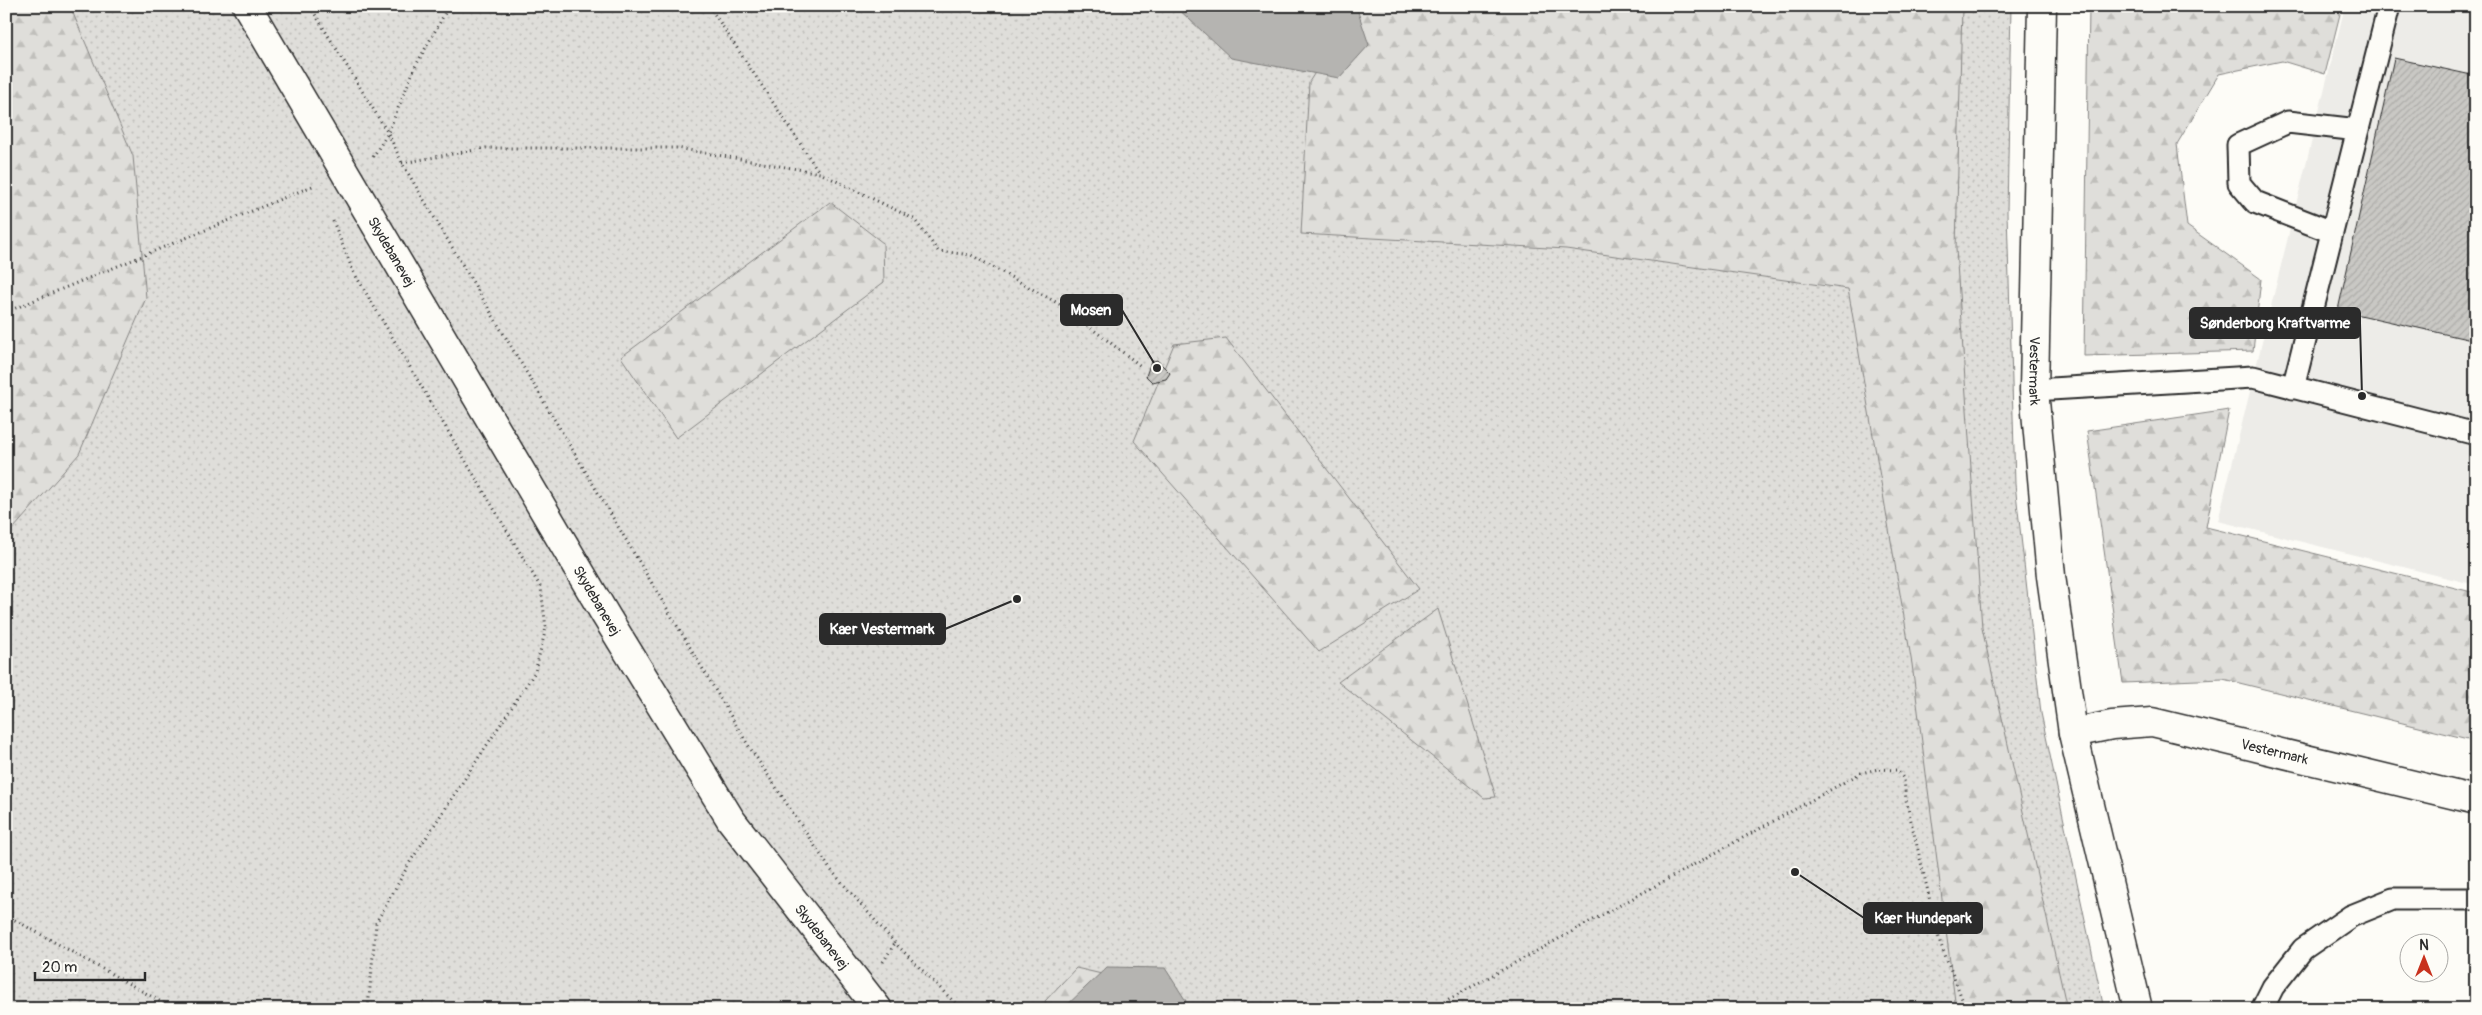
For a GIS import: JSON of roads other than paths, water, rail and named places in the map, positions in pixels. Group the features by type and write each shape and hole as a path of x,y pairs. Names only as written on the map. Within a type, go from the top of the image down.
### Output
{"street":[{"name":"Skydebanevej","path":"247,6 606,616 731,820 875,1008"},
{"name":"Vestermark","path":"2042,6 2034,390 2051,576 2073,733 2138,1009"},
{"name":"Vestermark","path":"2073,733 2112,725 2152,722 2476,800"}],"lane":[{"path":"2293,388 2389,6"},
{"path":"2332,232 2255,202 2239,183 2238,145 2288,122 2358,130"},
{"path":"2034,390 2253,378 2476,434"},
{"path":"2262,1009 2273,987 2304,949 2351,916 2393,899 2476,899"}],"place":[{"name":"Mosen","path":"1157,368"},
{"name":"Sønderborg Kraftvarme","path":"2362,396"},
{"name":"Kær Vestermark","path":"1017,599"},
{"name":"Kær Hundepark","path":"1795,872"}]}
